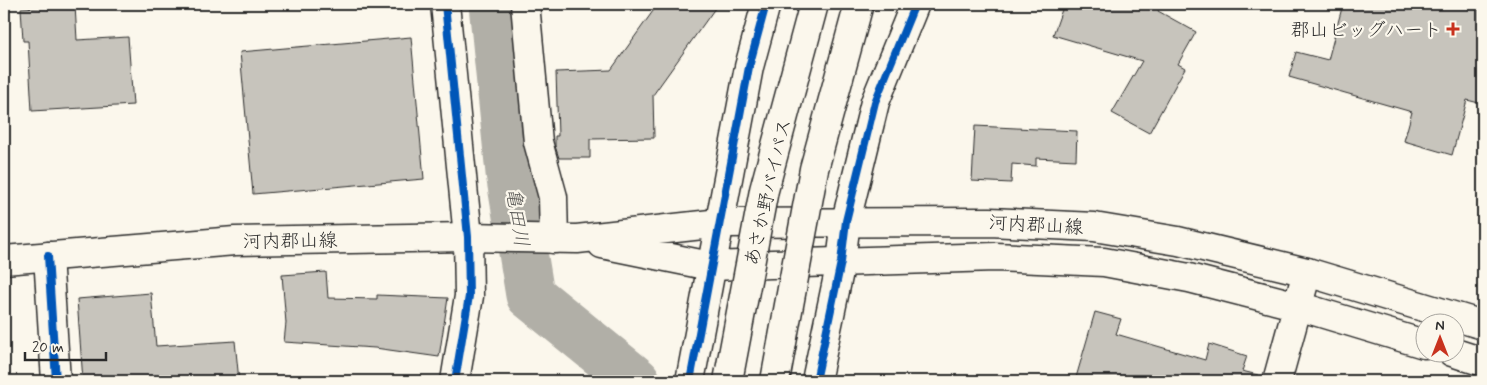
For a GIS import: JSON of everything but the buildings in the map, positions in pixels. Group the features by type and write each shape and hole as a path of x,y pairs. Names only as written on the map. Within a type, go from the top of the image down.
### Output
{"main road":[{"path":"445,4 468,237 469,296 455,381"},
{"path":"525,4 538,142 566,239"},
{"path":"690,381 710,266 720,224 749,67 766,4"},
{"name":"あさか野バイパス","path":"728,381 764,190 814,4"},
{"path":"774,381 814,169 859,4"},
{"path":"816,381 841,262 846,221 876,102 915,4"},
{"name":"河内郡山線","path":"4,260 235,241 468,237 566,239 720,224 846,221 990,222 1094,227 1178,241 1307,272 1483,325"},
{"name":"河内郡山線","path":"566,239 710,266 995,257 1104,262 1189,278 1298,306 1414,341"},
{"path":"48,256 56,381"},
{"path":"1277,381 1307,272"},
{"path":"1464,356 1483,362"}],"waterway":[{"name":"亀田川","path":"493,4 510,173 530,295 636,381"}],"cycle path":[{"path":"445,4 468,237 469,296 455,381"},
{"path":"690,381 749,67 766,4"},
{"path":"816,381 841,262 846,221 875,102 915,4"},
{"path":"48,256 56,381"}],"place":[{"name":"郡山ビッグハート","path":"1453,29"}]}
